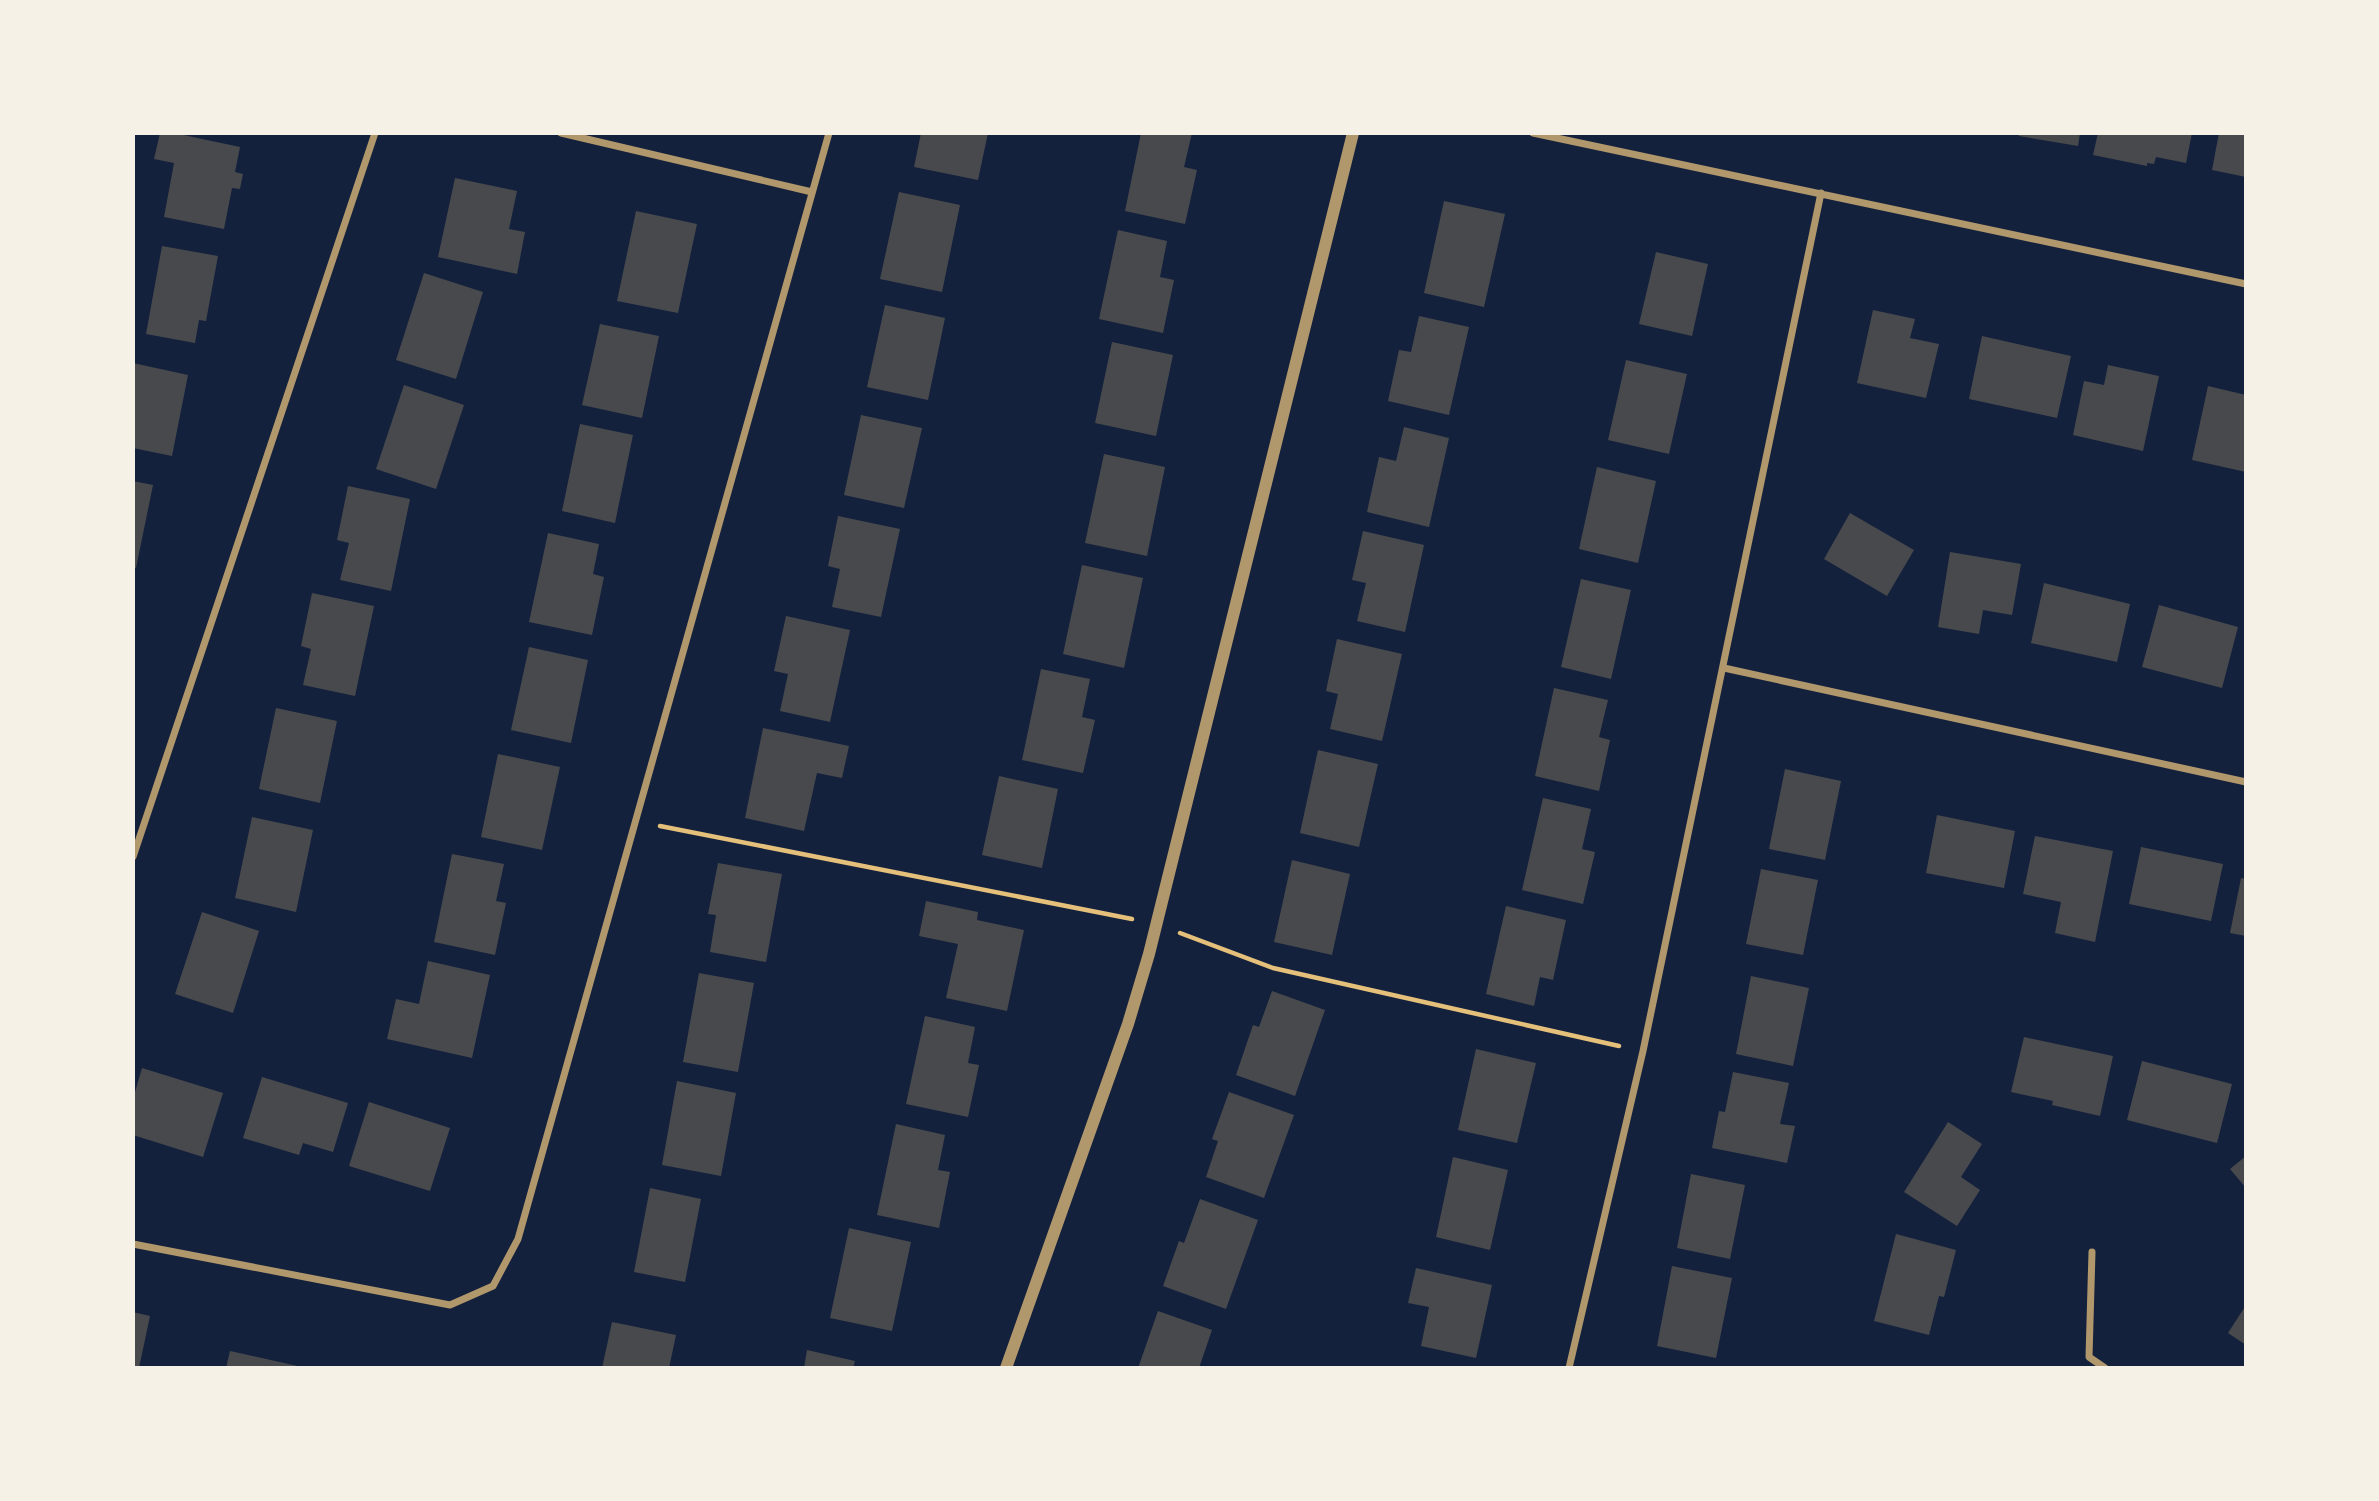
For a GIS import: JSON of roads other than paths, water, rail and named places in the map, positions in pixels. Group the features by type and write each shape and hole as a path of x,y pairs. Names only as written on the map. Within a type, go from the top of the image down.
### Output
{"street":[{"path":"133,858 375,133"},
{"path":"561,133 812,192"},
{"path":"133,1244 450,1305 493,1286 518,1239 829,133"},
{"path":"1006,1368 1128,1024 1156,924 1353,133"},
{"path":"1533,133 2246,284"},
{"path":"1569,1368 1643,1051 1821,193"},
{"path":"1724,668 2246,782"},
{"path":"2092,1252 2088,1357 2105,1368"}]}
